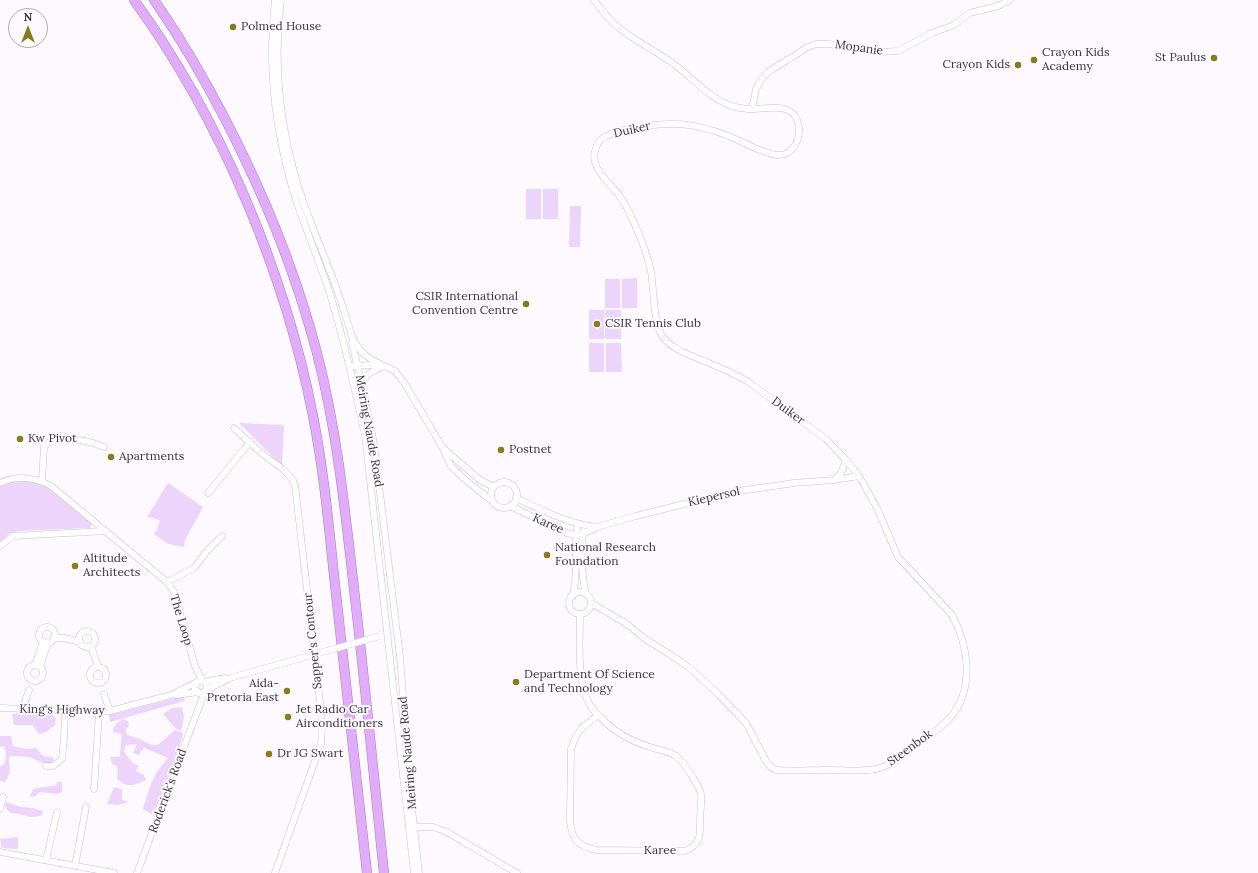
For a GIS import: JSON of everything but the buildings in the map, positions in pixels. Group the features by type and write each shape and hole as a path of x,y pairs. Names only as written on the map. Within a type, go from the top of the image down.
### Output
{"highway":[{"path":"134,0 173,58 197,100 235,174 277,280 298,350 313,414 320,456 367,873"},
{"path":"154,0 199,69 254,177 289,261 317,353 334,435 347,524 384,873"}],"street":[{"name":"Meiring Naude Road","path":"275,0 272,33 277,120 298,203 329,292 350,367 364,435 411,827 419,873"},
{"name":"Meiring Naude Road","path":"281,0 278,34 278,66 283,114 289,149 305,207 337,289 353,339 352,343 374,444 397,633 414,873"},
{"name":"Duiker","path":"594,0 617,26 670,62 724,103 752,109 782,109 793,114 797,120 799,133 798,140 792,150 784,154 774,154 707,128 665,123 612,133 601,139 594,152 595,162 603,177 622,199 638,232 651,271 659,328 664,339 674,348 733,373 747,381 826,439 859,476"},
{"name":"Mopanie","path":"752,109 756,89 768,72 808,47 816,44 828,44 881,52 898,51 954,25 970,14 998,6 1010,0"},
{"path":"353,339 365,356 385,366 402,378 441,445 451,466 464,479 495,505 504,508 514,503 516,498 515,489 504,482 498,484 494,487 491,494 492,501"},
{"path":"350,367 374,365 385,366"},
{"path":"362,385 369,373 385,366"},
{"name":"Sapper's Contour","path":"234,428 286,473 293,480 295,485 322,727 321,744 275,873"},
{"path":"42,481 44,447 49,442 56,440 84,440 104,447"},
{"path":"208,494 250,442"},
{"path":"441,445 480,480 494,487"},
{"path":"834,480 842,473 846,460"},
{"path":"464,479 470,472"},
{"name":"Kiepersol","path":"596,527 732,492 859,476"},
{"name":"Steenbok","path":"606,612 624,622 647,640 680,660 718,694 746,723 767,763 772,768 779,770 846,770 876,769 885,767 912,748 954,714 963,695 967,679 965,647 958,626 952,615 898,557 877,508 859,476"},
{"name":"The Loop","path":"0,483 15,479 29,479 42,481 54,488 167,582 174,592 195,666 196,683"},
{"name":"Karee","path":"516,498 581,525 596,527"},
{"name":"Karee","path":"510,506 560,530 575,535 576,582 573,596"},
{"path":"581,525 583,534 583,581 586,594 590,598 591,603 588,610"},
{"path":"575,535 581,525"},
{"path":"575,535 583,534 596,527"},
{"path":"0,546 13,536 106,531"},
{"path":"167,582 194,568 207,551 222,536"},
{"path":"586,594 579,592 570,600 570,608 575,613 580,614 588,610 606,612"},
{"path":"591,603 606,612"},
{"name":"Karee","path":"580,614 580,668 582,684 591,708 608,726 621,735 647,746 665,750 677,757 688,770 699,789 701,795 700,838 692,848 685,851 596,850 586,848 578,842 573,835 571,826 571,749 580,729 598,716"},
{"path":"45,642 40,637 40,633 44,628 51,628 55,635 72,640 80,640"},
{"path":"84,632 91,633 95,639 89,646 83,646 80,640 84,632"},
{"path":"230,678 203,693 198,692 195,689 196,683 200,681 204,682 230,678 380,636 397,633"},
{"path":"45,642 52,641 55,635"},
{"path":"38,667 45,642"},
{"path":"89,646 96,667"},
{"name":"The Loop","path":"195,666 204,682"},
{"path":"38,667 43,674 37,681 32,680 28,677 28,672 30,668 38,667"},
{"path":"96,667 102,668 105,672 104,678 101,682 110,711"},
{"path":"96,667 90,673 91,678 96,682 101,682"},
{"path":"22,709 32,680"},
{"path":"204,682 206,685 206,690"},
{"name":"King's Highway","path":"171,695 196,683"},
{"name":"Roderick's Road","path":"138,873 206,690"},
{"name":"King's Highway","path":"0,708 98,712 110,711 171,695 198,692"},
{"name":"Roderick's Road","path":"198,692 198,710"},
{"path":"46,766 53,766 62,758 65,711"},
{"path":"94,789 98,712"},
{"path":"0,809 3,797"},
{"path":"75,866 86,807"},
{"path":"46,860 57,812"},
{"path":"411,827 432,827 445,831 517,873"},
{"path":"0,852 114,873"}],"shaded area":[{"path":"526,189 541,189 541,219 526,219"},
{"path":"543,189 558,189 558,219 543,219"},
{"path":"570,206 581,206 580,247 569,247"},
{"name":"CSIR Tennis Club","path":"637,278 637,308 622,308 622,279"},
{"name":"CSIR Tennis Club","path":"605,279 620,279 620,308 605,308"},
{"name":"CSIR Tennis Club","path":"589,310 604,310 604,339 589,339"},
{"name":"CSIR Tennis Club","path":"605,310 621,310 621,339 605,339"},
{"name":"CSIR Tennis Club","path":"589,343 604,343 604,372 589,372"},
{"name":"CSIR Tennis Club","path":"606,343 621,343 622,372 606,372"},
{"path":"239,423 284,425 282,466"},
{"path":"29,481 45,485 92,523 90,528 18,531 9,534 0,542 0,486 10,482"},
{"path":"168,483 203,507 185,540 184,547 168,544 154,534 160,520 147,517"},
{"path":"183,696 185,701 110,722 109,715"},
{"path":"182,707 184,717 181,731 175,728 163,714 172,708"},
{"path":"41,713 51,715 56,718 55,725 46,732 39,734 32,725 14,725 12,714"},
{"path":"123,719 128,721 129,726 126,729 126,734 151,745 159,744 175,730 183,733 173,768 153,815 143,809 155,776 168,758 144,748 139,755 133,753 137,744 126,745 124,750 126,755 139,766 136,771 144,775 146,780 138,784 131,785 120,782 117,779 117,766 112,764 110,757 120,757 121,734 113,732 113,728"},
{"path":"0,736 11,736 13,746 27,749 36,748 43,756 54,758 53,764 45,764 29,757 9,756 10,773 5,782 0,781 0,767 5,763 6,753 4,746 0,747"},
{"path":"57,782 62,782 62,792 58,794 40,792 35,796 30,797 33,789 56,786"},
{"path":"114,787 122,789 122,800 129,802 118,805 107,804"},
{"path":"6,802 21,807 43,811 42,815 30,817 10,813 5,807"},
{"path":"18,837 18,849 2,848 0,839"}],"place":[{"name":"Polmed House","path":"233,27"},
{"name":"St Paulus","path":"1214,58"},
{"name":"Crayon Kids Academy","path":"1034,60"},
{"name":"Crayon Kids","path":"1018,65"},
{"name":"CSIR International Convention Centre","path":"526,304"},
{"name":"CSIR Tennis Club","path":"597,324"},
{"name":"Kw Pivot","path":"20,439"},
{"name":"Postnet","path":"501,450"},
{"name":"Apartments","path":"111,457"},
{"name":"National Research Foundation","path":"547,555"},
{"name":"Altitude Architects","path":"75,566"},
{"name":"Department Of Science and Technology","path":"516,682"},
{"name":"Aida- Pretoria East","path":"287,691"},
{"name":"Jet Radio Car Airconditioners","path":"288,717"},
{"name":"Dr JG Swart","path":"269,754"}]}
